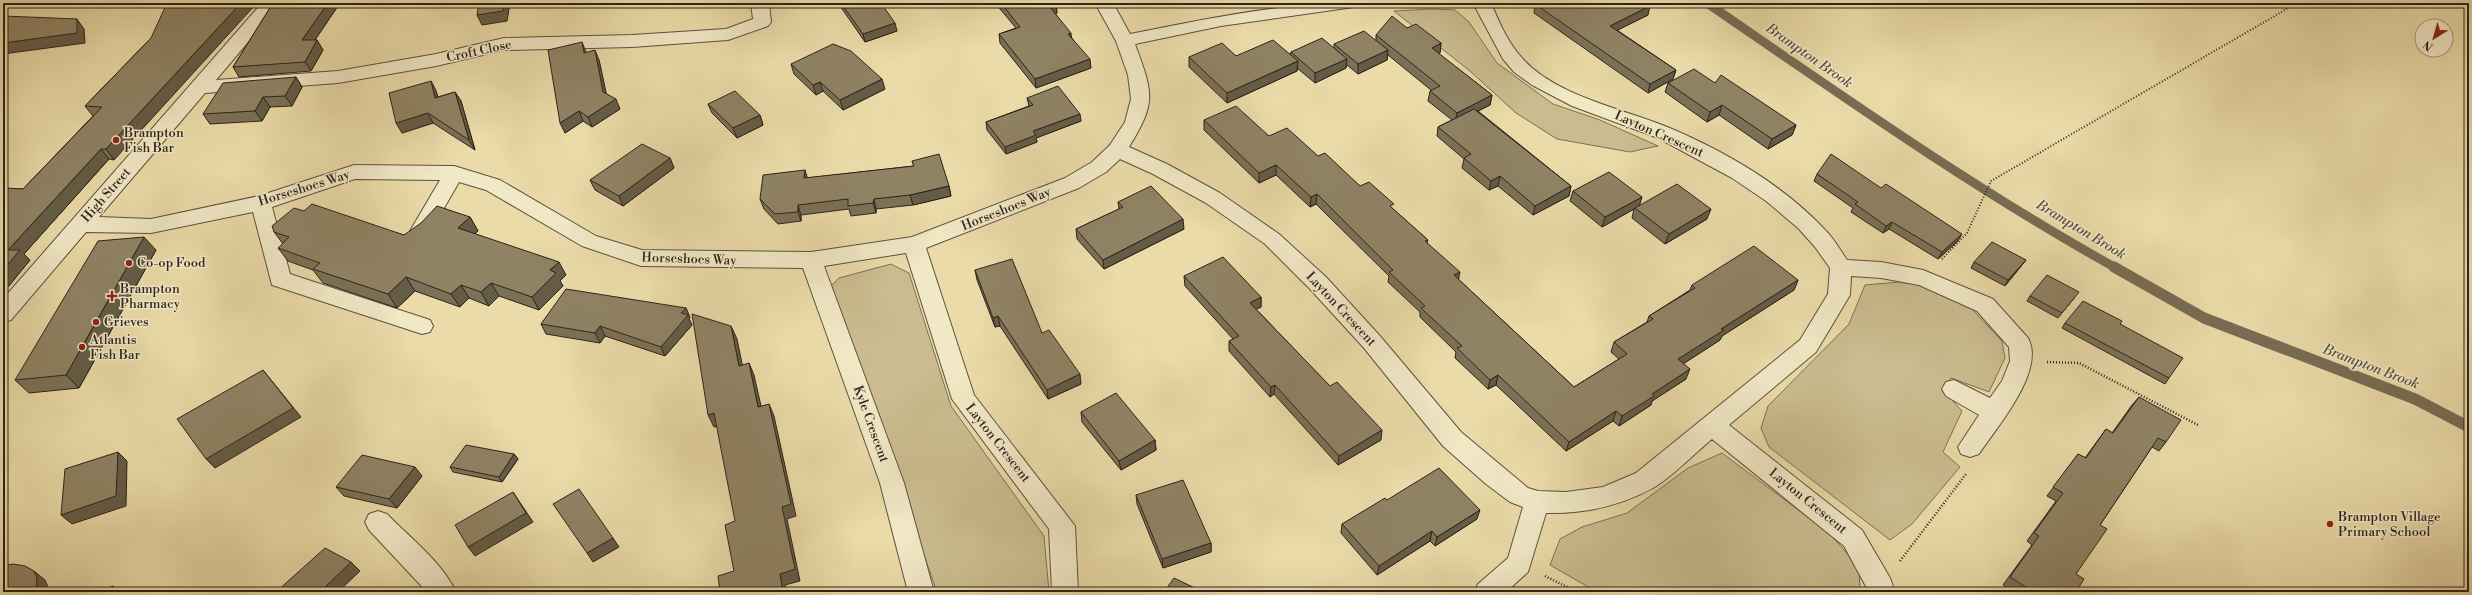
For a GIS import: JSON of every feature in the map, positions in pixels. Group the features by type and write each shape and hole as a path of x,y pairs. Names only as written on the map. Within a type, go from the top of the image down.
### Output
{"street":[{"name":"High Street","path":"3,314 272,3"},
{"name":"Croft Close","path":"201,86 338,77 436,60 504,44 632,41 728,34 762,22 760,3"},
{"name":"Horseshoes Way","path":"80,224 151,226 261,203 354,172 454,173 493,185 590,241 642,258 811,260 914,244 981,220 1072,183 1098,167 1117,150 1135,122 1141,98 1137,75 1125,41 1104,3"},
{"path":"1125,41 1221,21 1347,3"},
{"name":"Layton Crescent","path":"1117,150 1160,169 1214,198 1272,239 1318,283 1372,342 1452,438 1495,478 1519,495 1537,502 1566,503 1606,497 1638,483 1713,426 1808,346 1839,295 1841,267 1820,238 1787,207 1742,174 1684,142 1549,87 1520,67 1490,22 1482,3"},
{"path":"421,232 454,173"},
{"path":"261,203 280,279 422,326"},
{"name":"Layton Crescent","path":"914,244 964,399 1062,526 1065,592"},
{"name":"Kyle Crescent","path":"811,260 892,483 921,592"},
{"path":"1841,267 1881,270 1923,278 1985,305 2020,344 2021,361 2013,384 1970,447"},
{"path":"1954,389 1994,412"},
{"name":"Layton Crescent","path":"1713,426 1853,538 1882,589"},
{"path":"1487,592 1519,564 1537,502"},
{"path":"378,522 425,570 443,592"}],"path":[{"path":"1923,278 1967,234 1991,182 2297,3"},
{"path":"2021,361 2079,363 2198,425"},
{"path":"1882,589 1975,462 1970,447"},
{"path":"1519,564 1577,592"}],"shaded area":[{"path":"1432,9 1455,10 1469,22 1497,63 1553,104 1600,120 1658,146 1630,152 1557,139 1516,113 1470,71 1394,11"},
{"path":"891,264 909,273 951,406 1044,536 1049,592 937,592 829,288 839,278"},
{"path":"1899,282 1927,285 1971,308 2002,341 2005,358 1989,392 1951,378 1945,392 1962,411 1943,452 1960,467 1912,524 1890,540 1769,447 1761,428 1768,406 1849,324 1865,285"},
{"path":"1722,453 1829,533 1859,567 1860,592 1597,592 1550,565 1560,539 1582,527 1627,513 1688,468"}],"building":[{"path":"167,3 241,3 106,149 101,149 8,250 20,250 3,270 3,188 23,189 102,107 85,106 151,38"},
{"path":"273,3 328,3 302,40 317,40 305,62 233,67"},
{"path":"479,3 504,3 503,11 477,15"},
{"path":"841,3 881,3 895,23 863,34"},
{"path":"1001,3 1056,3 1049,6 1071,33 1068,34 1090,59 1035,79 999,34 1020,27"},
{"path":"1577,3 1582,6 1588,3 1645,3 1650,6 1610,26 1676,70 1650,84 1535,4"},
{"path":"3,16 77,19 77,33 3,43"},
{"path":"1392,16 1407,28 1416,24 1441,43 1432,48 1492,95 1457,113 1430,91 1440,86 1376,35"},
{"path":"1364,31 1388,50 1358,64 1334,44"},
{"path":"1322,38 1347,59 1315,73 1291,52"},
{"path":"1273,40 1298,61 1227,93 1189,57 1222,43 1236,56"},
{"path":"582,42 584,53 595,50 603,92 616,99 588,117 579,111 560,123 548,50"},
{"path":"833,44 851,51 882,79 840,100 820,82 813,85 791,64"},
{"path":"1694,69 1715,83 1721,75 1796,125 1772,139 1722,105 1710,112 1668,83"},
{"path":"296,77 285,96 263,97 255,111 203,114 223,83"},
{"path":"431,81 435,98 455,92 469,140 428,113 396,123 389,93"},
{"path":"1058,86 1080,114 1033,131 1036,135 1005,147 986,122 1033,105 1027,98"},
{"path":"735,91 760,115 733,128 708,104"},
{"path":"1236,106 1269,136 1287,128 1318,156 1325,153 1360,186 1369,182 1394,204 1390,206 1428,240 1425,241 1460,272 1454,275 1574,387 1627,354 1614,342 1653,319 1649,316 1695,288 1692,285 1754,246 1798,280 1721,329 1724,330 1678,359 1690,369 1652,394 1654,396 1622,416 1616,411 1569,442 1498,375 1490,380 1457,348 1462,346 1421,308 1425,306 1389,272 1393,270 1317,194 1311,197 1276,165 1259,173 1204,120"},
{"path":"1474,109 1571,186 1535,206 1500,176 1491,181 1464,158 1471,154 1438,127"},
{"path":"642,144 670,158 619,196 590,180"},
{"path":"939,154 949,186 910,195 874,199 873,203 848,206 848,199 798,205 798,212 775,214 760,199 763,175 805,170 804,178 914,166 912,161"},
{"path":"1831,154 1881,188 1886,184 1962,234 1942,252 1892,222 1886,226 1855,204 1858,202 1817,174"},
{"path":"1609,172 1642,197 1605,217 1573,191"},
{"path":"1677,184 1711,209 1669,234 1635,208"},
{"path":"1151,186 1183,219 1103,260 1076,229 1123,207 1118,202"},
{"path":"312,204 404,235 421,223 437,206 470,217 458,228 559,262 550,270 556,273 532,297 491,283 481,292 461,285 451,294 406,277 388,294 313,269 320,263 278,248 289,237 274,232 272,226 294,208 304,211"},
{"path":"144,237 66,375 15,380 98,241"},
{"path":"1992,242 2026,260 2008,280 1974,262"},
{"path":"1223,257 1261,297 1250,303 1330,386 1337,382 1382,430 1339,456 1275,385 1271,387 1229,341 1239,336 1184,276"},
{"path":"1012,259 1042,333 1049,330 1080,374 1047,390 998,316 993,318 975,270"},
{"path":"2047,275 2079,292 2062,313 2030,296"},
{"path":"566,289 686,308 681,313 688,315 661,347 600,326 595,333 541,324"},
{"path":"2083,301 2122,321 2120,324 2183,358 2169,378 2065,323"},
{"path":"692,314 731,326 739,366 749,363 758,407 769,404 791,504 782,507 795,569 780,574 783,592 720,592 718,576 734,571 725,525 735,521 714,413 708,415"},
{"path":"263,370 293,408 206,459 177,419"},
{"path":"1116,393 1155,440 1119,461 1081,412"},
{"path":"2139,397 2181,420 2166,442 2158,438 2100,525 2107,529 2076,574 2084,579 2076,592 2031,592 2032,591 2010,577 2039,536 2034,533 2063,493 2053,487 2078,454 2086,458 2106,429 2113,433"},
{"path":"466,445 514,454 499,477 450,467"},
{"path":"118,452 116,496 61,515 65,469"},
{"path":"362,455 415,467 389,499 336,487"},
{"path":"1439,468 1480,510 1437,537 1432,531 1379,566 1342,524 1385,498 1387,500"},
{"path":"1183,480 1211,543 1162,559 1136,495"},
{"path":"579,489 613,538 587,553 553,504"},
{"path":"513,492 526,513 468,547 455,525"},
{"path":"325,548 351,562 320,592 276,592"},
{"path":"13,564 25,566 34,571 37,578 36,592 3,592 3,566"},
{"path":"1174,578 1203,592 1164,592"},
{"path":"113,586 114,592 99,592"}],"waterway":[{"name":"Brampton Brook","path":"1707,3 1960,174 2063,238 2116,268"},
{"name":"Brampton Brook","path":"2114,267 2204,318 2415,399 2469,427"}],"place":[{"name":"Brampton Fish Bar","path":"116,140"},
{"name":"Co-op Food","path":"129,263"},
{"name":"Brampton Pharmacy","path":"112,296"},
{"name":"Grieves","path":"96,322"},
{"name":"Atlantis Fish Bar","path":"82,347"},
{"name":"Brampton Village Primary School","path":"2330,524"}]}
